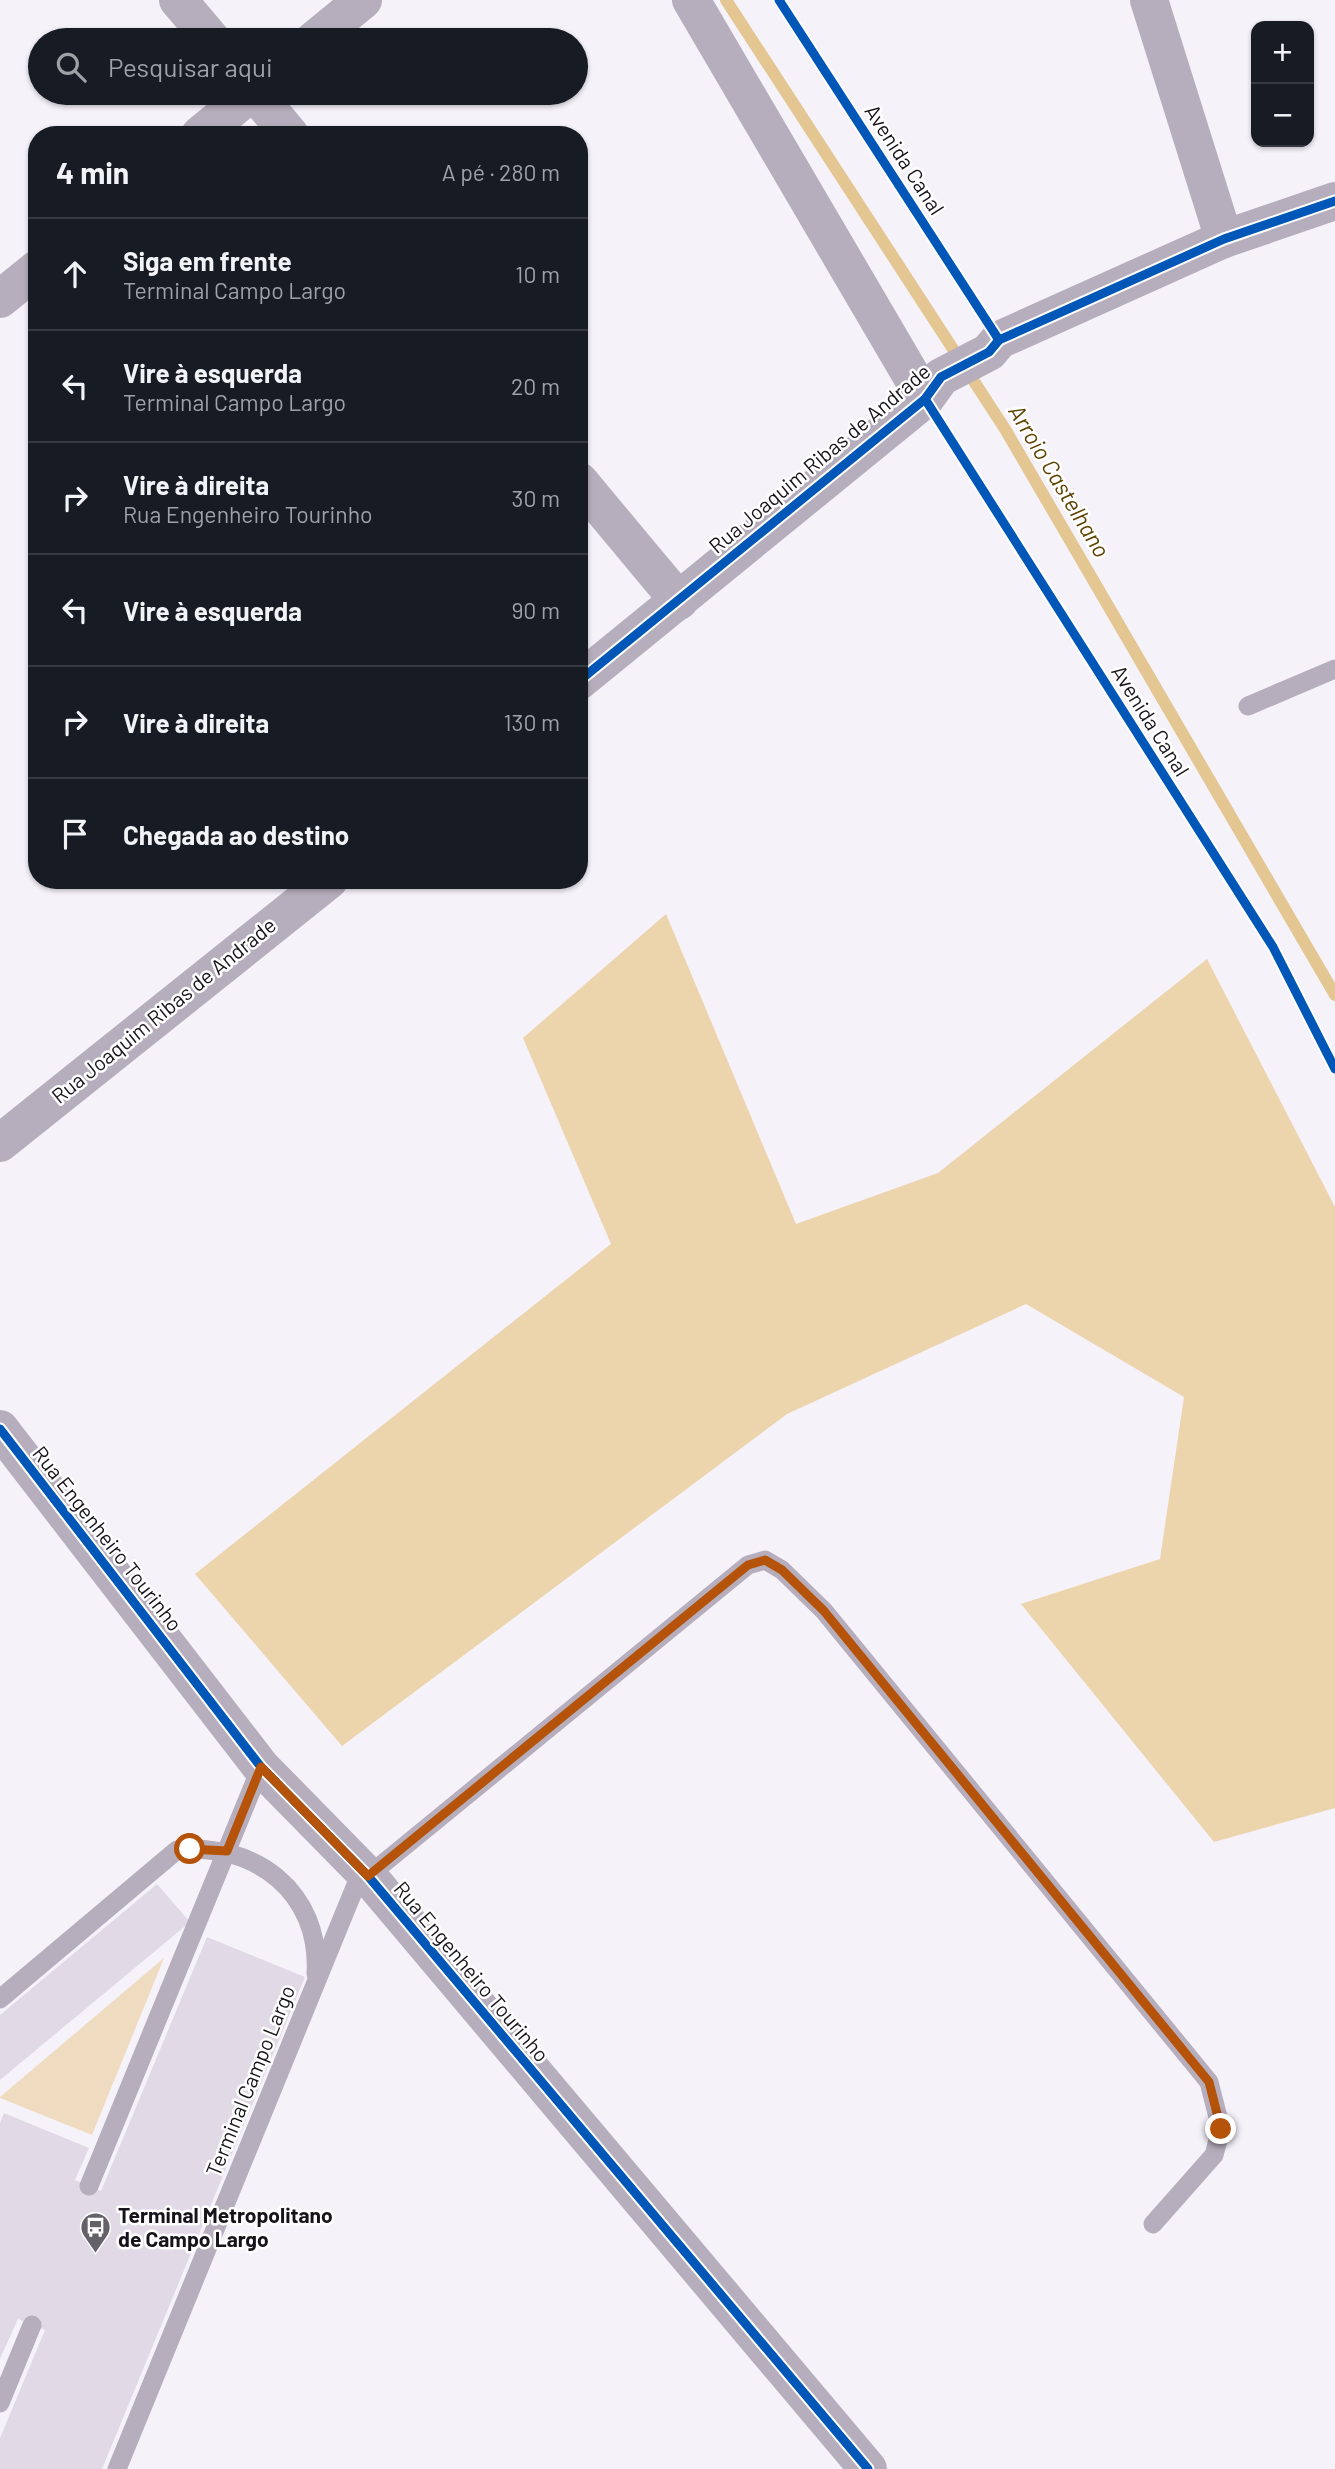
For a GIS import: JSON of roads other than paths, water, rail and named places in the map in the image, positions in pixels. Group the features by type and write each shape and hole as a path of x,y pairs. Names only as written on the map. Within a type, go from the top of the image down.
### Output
{"street":[{"path":"178,0 202,28"},
{"path":"329,28 363,0"},
{"path":"691,0 933,388"},
{"path":"1149,0 1224,239"},
{"path":"211,126 238,105"},
{"path":"264,105 282,126"},
{"name":"Rua Joaquim Ribas de Andrade","path":"588,674 933,388 989,352 999,340 1224,239 1335,201"},
{"path":"0,299 28,276"},
{"path":"588,492 679,601"},
{"name":"Rua Joaquim Ribas de Andrade","path":"0,1143 318,889"},
{"name":"Rua Engenheiro Tourinho","path":"0,1429 261,1767 365,1873 868,2469"}],"lane":[{"path":"1248,706 1335,669"},
{"path":"365,1873 748,1565 765,1560 782,1570 824,1611 1209,2082 1221,2129 1214,2155 1153,2224"},
{"path":"89,2186 261,1767"},
{"name":"Terminal Campo Largo","path":"0,1999 177,1850 227,1851 262,1866 297,1900 315,1944 316,1982"},
{"name":"Terminal Campo Largo","path":"117,2469 316,1982 365,1873"},
{"path":"0,2403 32,2325"}],"waterway":[{"name":"Arroio Castelhano","path":"726,0 1005,429 1335,995"}],"place":[{"name":"Terminal Metropolitano de Campo Largo","path":"95,2255"}]}
